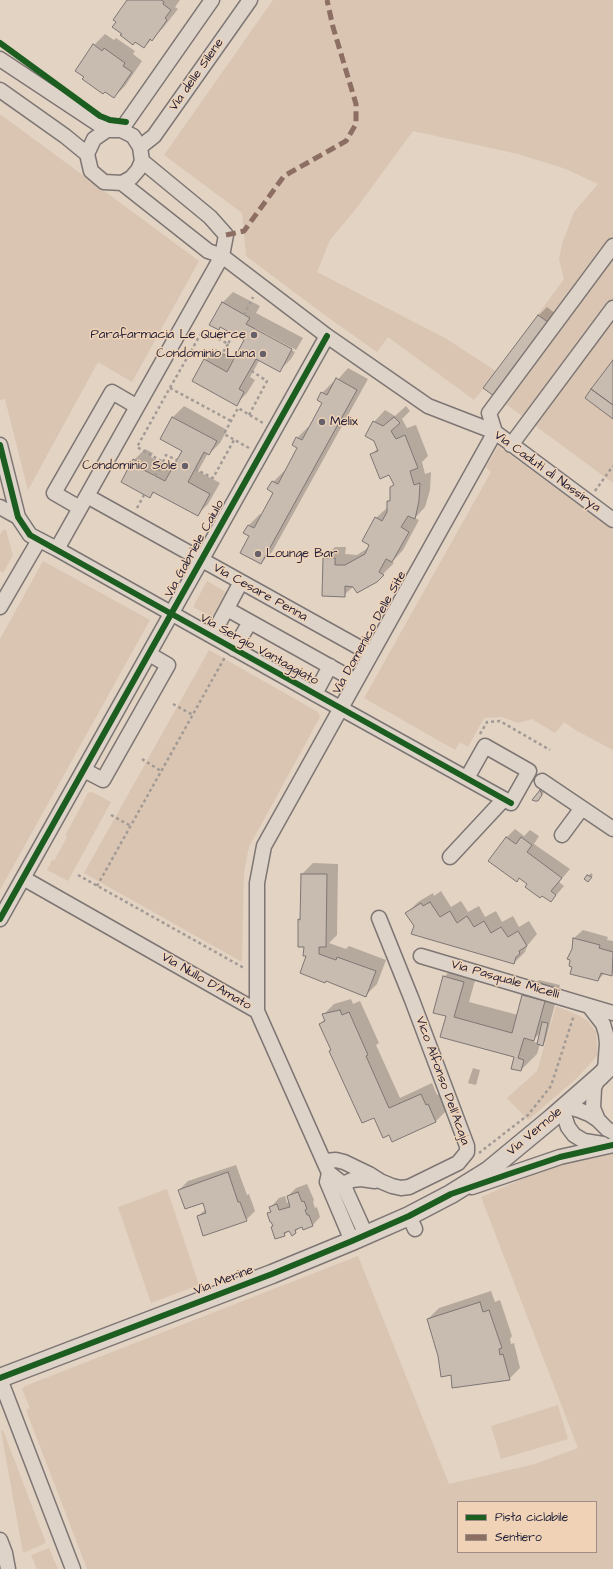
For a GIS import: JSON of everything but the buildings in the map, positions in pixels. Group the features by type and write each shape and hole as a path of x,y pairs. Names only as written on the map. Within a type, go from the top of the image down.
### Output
{"main road":[{"name":"Via Vernole","path":"451,1194 488,1171 606,1070"},
{"name":"Via Merine","path":"0,1379 272,1274 359,1238 412,1222 451,1194"}],"street":[{"path":"141,154 138,170 131,178 122,183 104,182 91,171 88,154 94,139 114,130 212,0"},
{"name":"Via delle Silene","path":"141,154 250,0"},
{"path":"0,59 114,130 133,136 141,154 210,217 226,235 222,256 136,406 57,549"},
{"path":"0,90 66,136 88,154"},
{"name":"Via Caduti di Nassirya","path":"122,183 208,251 222,256 327,336 428,406 495,432 613,520"},
{"path":"495,432 489,413 613,246"},
{"path":"511,445 613,308"},
{"name":"Via Gabriele Caiulo","path":"0,919 327,336"},
{"name":"Via Cesare Penna","path":"136,406 112,392 54,493 83,502 202,560 371,654"},
{"name":"Via Domenico Delle Site","path":"257,1011 257,883 264,846 495,432"},
{"path":"0,445 18,517"},
{"path":"1,510 18,517"},
{"name":"Via Sergio Vantaggiato","path":"18,517 30,535 212,636 230,653 315,694 507,801"},
{"path":"0,608 4,591 39,540"},
{"path":"212,636 241,582"},
{"path":"227,609 356,681"},
{"path":"230,653 250,622"},
{"path":"84,770 103,780 119,753 168,665 149,654"},
{"path":"315,694 330,666"},
{"path":"450,857 507,801 529,771 485,746 467,778"},
{"path":"542,781 613,829"},
{"path":"562,835 582,808"},
{"name":"Via Nullo D'Amato","path":"23,878 257,1011 326,1167 327,1182 359,1238"},
{"name":"Vico Alfonso Dell'Acaja","path":"326,1167 336,1160 344,1162 392,1186 409,1187 458,1163 467,1152 467,1146 379,918"},
{"name":"Via Pasquale Micelli","path":"421,956 613,1013"},
{"path":"589,1006 608,1028 606,1070 594,1088 592,1097 593,1108 598,1120"},
{"path":"613,1132 589,1114 572,1108 562,1109 568,1127 574,1135 584,1141 613,1145"},
{"path":"451,1194 560,1157 613,1145"},
{"name":"Via Nullo D'Amato","path":"326,1167 343,1184 359,1238"},
{"name":"Vico Alfonso Dell'Acaja","path":"343,1184 361,1178 380,1181"},
{"path":"0,1379 73,1569"},
{"path":"0,1540 5,1553 8,1569"}],"path":[{"path":"244,315 254,297"},
{"path":"162,462 137,447 167,393 203,330 228,344"},
{"path":"233,334 222,354 233,360"},
{"path":"249,415 267,381 250,370"},
{"path":"170,388 231,421"},
{"path":"163,391 167,393"},
{"path":"249,448 224,434 238,408 263,423"},
{"path":"195,469 213,478 234,440"},
{"path":"155,476 166,455 177,460"},
{"path":"588,501 613,466"},
{"path":"136,509 144,495"},
{"path":"97,886 161,771 230,653"},
{"path":"173,704 193,715"},
{"path":"480,735 487,722 500,721 550,750"},
{"path":"142,759 161,771"},
{"path":"111,815 131,826"},
{"path":"78,875 244,968"},
{"path":"476,1155 528,1115 551,1086 575,1011"}],"shaded area":[{"path":"273,0 613,0 613,483 484,388 474,400 388,337 377,352 326,316 246,256 242,213 164,155","holes":["413,131 518,154 566,169 598,184 574,212 562,244 559,259 564,279 496,371 445,338 317,272 330,240 355,210"]},
{"path":"0,114 199,261 132,382 98,362 28,490 5,399 0,400"},
{"path":"498,446 613,530 613,750 577,731 564,722 555,733 532,719 518,723 502,717 484,718 468,747 460,742 455,750 364,698 491,472 486,467"},
{"path":"3,530 6,530 13,555 3,573 0,571 0,535"},
{"path":"43,561 150,620 0,890 0,639"},
{"path":"207,581 226,592 212,617 193,607"},
{"path":"209,650 318,712 320,717 249,847 244,872 242,962 84,873"},
{"path":"92,792 111,802 68,881 47,870 52,860 54,861 67,837 65,836 88,793"},
{"path":"556,1006 588,1021 596,1032 598,1055 577,1078 528,1120 507,1098 537,1071"},
{"path":"473,1068 480,1070 476,1085 468,1083"},
{"path":"613,1150 613,1569 87,1569 26,1410 30,1408 22,1389 25,1386 358,1256 449,1484 535,1464 578,1448 481,1197 557,1164"},
{"path":"167,1189 199,1285 151,1303 118,1207"},
{"path":"558,1405 568,1439 501,1459 491,1426"},
{"path":"3,1430 46,1543 23,1553 1,1431"},
{"path":"49,1548 58,1569 37,1569 31,1555"}],"marked path":[{"path":"226,235 244,231 284,176 346,141 356,124 356,104 333,27 327,0"}],"cycle path":[{"path":"0,43 100,116 110,120 126,122"},
{"path":"0,919 327,336"},
{"path":"0,445 18,517 30,535 511,803"},
{"path":"0,1378 272,1274 409,1216 451,1194 560,1157 613,1145"}],"place":[{"name":"Parafarmacia Le Querce","path":"254,335"},
{"name":"Condominio Luna","path":"263,354"},
{"name":"Melix","path":"322,422"},
{"name":"Condominio Sole","path":"185,466"},
{"name":"Lounge Bar","path":"258,554"}]}
